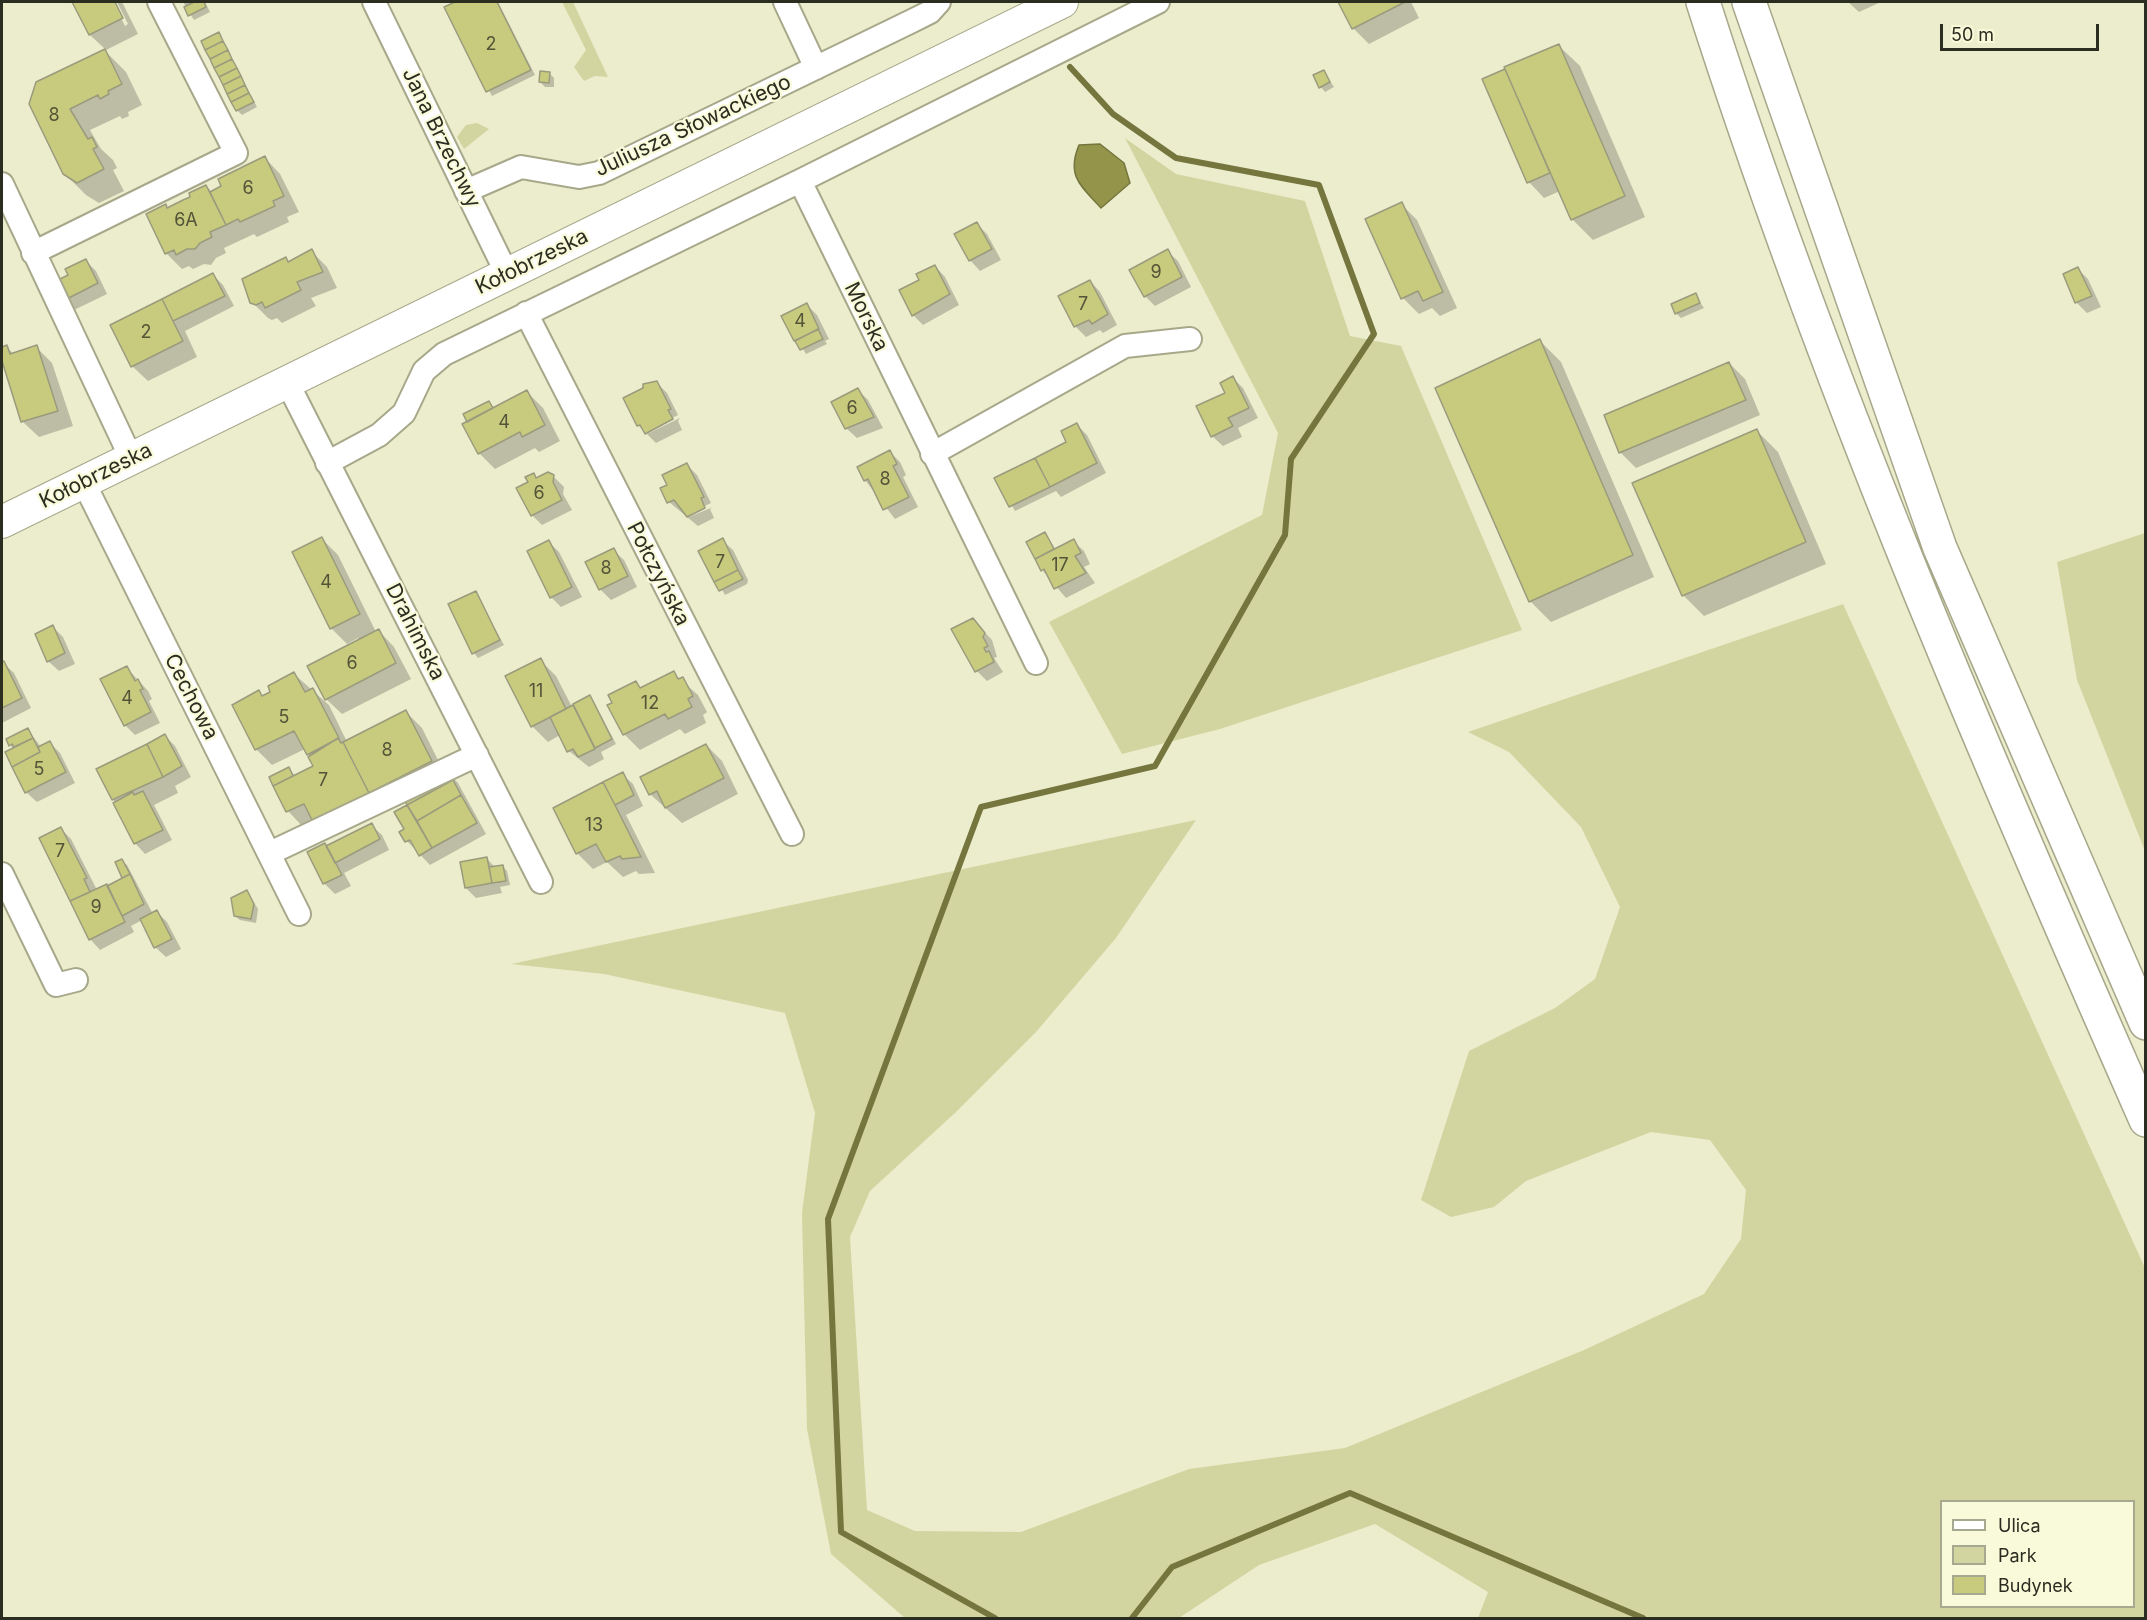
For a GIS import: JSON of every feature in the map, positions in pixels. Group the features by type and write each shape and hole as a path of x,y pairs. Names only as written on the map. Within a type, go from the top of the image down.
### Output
{"highway":[{"path":"1703,2 1833,371 1908,564 2145,1120"},
{"path":"1749,2 1940,548 2145,1023"}],"main road":[{"name":"Kołobrzeska","path":"2,522 1062,2"}],"street":[{"path":"33,253 236,153 159,2"},
{"name":"Jana Brzechwy","path":"374,2 507,273"},
{"name":"Juliusza Słowackiego","path":"785,2 816,68"},
{"name":"Juliusza Słowackiego","path":"466,191 521,167 579,177 599,173 930,12 939,2"},
{"path":"327,463 379,435 404,413 424,371 444,354 800,181 1158,2"},
{"name":"Morska","path":"800,181 1036,663"},
{"path":"2,184 131,458"},
{"name":"Połczyńska","path":"526,313 792,834"},
{"path":"932,454 1125,346 1190,339"},
{"name":"Drahimska","path":"287,382 541,882"},
{"name":"Cechowa","path":"83,481 299,914"},
{"path":"270,853 477,755"},
{"path":"2,874 56,985 76,980"}],"green space":[{"path":"562,2 573,2 608,77 595,76 584,81 574,67 586,50"},
{"path":"477,123 489,129 464,149 457,137 466,125"},
{"path":"1125,138 1176,174 1305,201 1350,336 1401,346 1522,630 1220,729 1122,754 1049,622 1262,515 1278,433"},
{"path":"2146,533 2145,851 2077,680 2057,562"},
{"path":"1843,604 2145,1268 2145,1618 1478,1618 1488,1592 1375,1524 1259,1565 1179,1618 905,1618 831,1554 807,1429 802,1213 815,1113 785,1013 604,974 511,964 1196,820 1116,938 1036,1032 956,1112 870,1191 850,1237 867,1510 915,1531 1021,1532 1189,1469 1345,1448 1584,1350 1704,1294 1741,1239 1746,1190 1710,1140 1651,1132 1526,1181 1494,1207 1451,1217 1421,1200 1469,1051 1555,1008 1595,979 1620,907 1581,827 1509,752 1468,732"}],"shaded area":[{"path":"1100,144 1124,163 1130,183 1101,208 1082,187 1074,165 1079,145"}],"building":[{"path":"72,2 115,2 123,18 89,35"},
{"path":"194,2 204,2 206,7 188,16 184,7"},
{"path":"455,2 497,2 531,70 486,92 444,7"},
{"path":"1338,2 1405,2 1352,29"},
{"path":"219,32 223,41 205,50 201,41"},
{"path":"223,41 228,50 210,59 205,50"},
{"path":"1559,44 1625,196 1571,220 1504,67"},
{"path":"105,49 122,84 108,91 109,94 100,99 98,95 70,109 88,139 92,137 97,147 93,149 104,169 77,183 63,174 29,104 36,82"},
{"path":"228,50 232,59 214,68 210,59"},
{"path":"232,59 237,68 219,77 214,68"},
{"path":"237,68 241,76 223,85 219,77"},
{"path":"1505,69 1550,173 1527,183 1482,79"},
{"path":"1324,70 1330,82 1319,88 1313,75"},
{"path":"540,71 550,72 549,83 539,82"},
{"path":"241,76 245,85 227,94 223,85"},
{"path":"245,85 249,93 231,102 227,94"},
{"path":"249,93 254,102 236,111 231,102"},
{"path":"265,156 284,196 273,201 275,206 240,222 238,219 226,225 210,192 221,186 218,179"},
{"path":"206,185 226,225 210,232 212,237 200,243 195,249 187,249 176,255 174,250 165,254 146,214 166,204 167,208 190,197 189,193"},
{"path":"1402,202 1443,292 1423,301 1418,291 1401,299 1365,219"},
{"path":"977,222 992,249 969,261 954,234"},
{"path":"312,249 323,272 297,282 301,290 265,308 262,302 256,305 250,303 242,279 286,257 288,262"},
{"path":"1168,249 1182,277 1144,297 1129,270"},
{"path":"86,259 98,283 63,301 54,282 68,275 65,269"},
{"path":"935,265 950,294 912,316 899,290 919,280 916,274"},
{"path":"2078,267 2092,296 2075,303 2063,274"},
{"path":"213,273 225,296 173,321 162,299"},
{"path":"1090,280 1108,314 1092,324 1089,320 1074,327 1058,296"},
{"path":"1696,293 1700,303 1675,314 1671,304"},
{"path":"162,299 183,341 131,367 110,325"},
{"path":"807,303 819,329 794,341 781,316"},
{"path":"818,329 823,339 800,350 795,341"},
{"path":"1540,339 1633,555 1529,602 1435,388"},
{"path":"7,345 10,354 37,345 58,411 21,422 2,361 2,347"},
{"path":"1729,362 1746,400 1619,453 1604,415"},
{"path":"1233,376 1249,408 1228,418 1233,426 1211,437 1196,406 1225,393 1220,383"},
{"path":"657,381 671,409 668,410 673,419 645,434 640,425 637,426 623,398 643,388 643,384"},
{"path":"858,388 874,417 845,429 831,402"},
{"path":"527,390 545,425 522,437 520,432 478,454 462,424"},
{"path":"489,401 493,408 467,422 463,414"},
{"path":"1077,423 1097,463 1050,487 1035,458 1066,442 1061,431"},
{"path":"1757,429 1806,542 1682,596 1632,483"},
{"path":"890,450 897,464 893,466 909,497 883,510 868,479 864,481 857,467"},
{"path":"1035,458 1050,487 1009,507 994,478"},
{"path":"687,463 704,497 701,498 705,508 687,517 674,500 667,503 660,488 667,485 662,475"},
{"path":"548,472 554,475 553,482 562,500 531,516 516,488 528,482 525,477 534,473 536,478"},
{"path":"1045,532 1054,549 1035,559 1026,542"},
{"path":"322,537 360,614 330,629 292,552"},
{"path":"723,538 738,570 714,582 698,551"},
{"path":"1074,539 1081,553 1075,556 1086,573 1054,589 1044,569 1041,571 1035,559"},
{"path":"549,540 572,587 550,598 527,551"},
{"path":"614,548 628,576 599,590 585,562"},
{"path":"738,570 743,579 719,591 714,582"},
{"path":"476,591 500,640 472,654 448,604"},
{"path":"973,618 985,633 983,637 988,646 984,648 986,652 989,651 994,662 975,672 951,629"},
{"path":"53,625 65,653 47,662 35,634"},
{"path":"379,629 396,663 325,700 307,666"},
{"path":"541,658 566,709 531,727 505,676"},
{"path":"4,661 22,698 2,708 2,662"},
{"path":"127,666 135,681 138,679 143,689 140,690 151,712 124,726 100,679"},
{"path":"674,671 678,679 683,677 693,696 688,699 692,707 668,719 665,714 623,735 607,705 612,703 608,695 636,681 640,688"},
{"path":"294,672 305,692 313,688 339,738 307,755 294,731 255,750 232,705 259,690 262,696 270,692 268,686"},
{"path":"590,695 612,739 595,748 573,704"},
{"path":"573,705 595,749 578,757 573,749 567,752 550,717"},
{"path":"406,710 432,761 369,793 343,742"},
{"path":"28,728 33,738 14,747 12,744 9,746 6,739"},
{"path":"165,734 182,766 163,777 147,744"},
{"path":"33,738 40,752 12,767 5,752"},
{"path":"338,738 341,743 343,742 369,793 313,822 304,804 286,812 273,786 313,766 308,757"},
{"path":"50,741 66,772 25,793 12,767 40,752 38,747"},
{"path":"147,744 163,777 112,800 96,769"},
{"path":"706,744 724,778 665,808 657,791 649,795 640,777"},
{"path":"289,767 293,776 273,786 269,777"},
{"path":"448,771 453,780 407,805 401,793"},
{"path":"623,772 634,795 615,805 603,782"},
{"path":"453,780 461,795 417,821 407,805"},
{"path":"603,782 641,857 622,859 620,856 606,862 596,844 576,854 553,808"},
{"path":"143,791 163,830 134,844 113,803 133,792 134,795"},
{"path":"461,795 477,823 432,848 417,821"},
{"path":"407,805 432,848 419,856 410,840 405,842 399,832 404,829 394,812"},
{"path":"372,823 380,839 335,863 326,846"},
{"path":"61,827 87,878 84,879 90,892 70,901 39,838"},
{"path":"325,843 342,875 323,884 307,852"},
{"path":"487,857 492,883 465,888 460,862"},
{"path":"122,859 130,874 122,878 115,862"},
{"path":"503,865 506,881 492,883 489,867"},
{"path":"130,874 144,904 122,916 107,886"},
{"path":"107,884 125,922 89,940 70,901"},
{"path":"247,890 254,904 251,919 234,916 231,898"},
{"path":"157,910 172,939 154,948 140,919"}],"waterway":[{"path":"995,1618 841,1532 828,1219 981,807 1155,766 1285,535 1291,459 1374,334 1319,185 1176,158 1113,114 1070,67"},
{"path":"1132,1618 1172,1567 1350,1493 1643,1618"}]}
